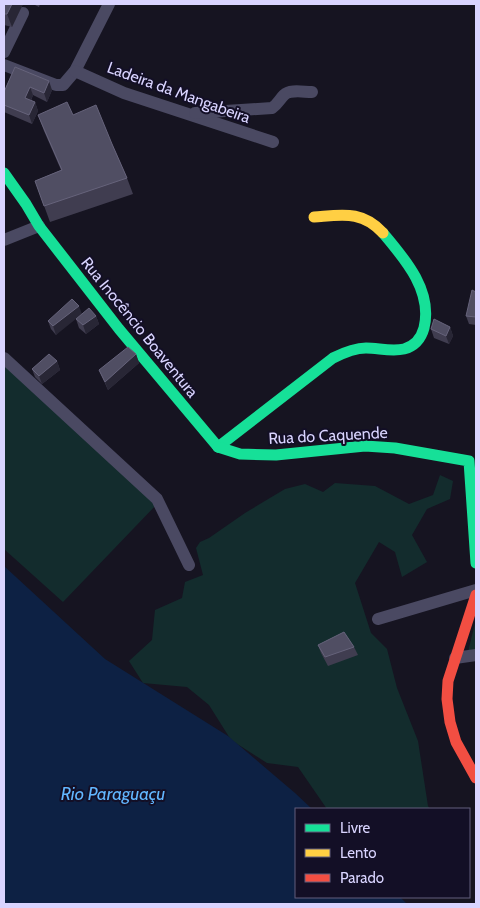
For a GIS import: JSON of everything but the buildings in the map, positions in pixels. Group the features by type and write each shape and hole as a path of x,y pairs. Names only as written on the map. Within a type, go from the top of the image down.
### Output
{"street":[{"path":"4,65 56,85 63,85 75,70 109,4"},
{"path":"4,52 23,13"},
{"name":"Ladeira da Mangabeira","path":"75,70 124,93 273,142"},
{"path":"188,114 272,108 277,105 285,94 290,92 312,92"},
{"name":"Rua Inocêncio Boaventura","path":"4,173 39,226 119,329 218,447"},
{"path":"218,447 333,358 351,349 365,348 389,351 403,349 416,342 424,331 426,316 424,296 420,283 383,234 368,220 350,215 314,217"},
{"path":"4,240 39,226"},
{"path":"4,358 157,499 190,565"},
{"name":"Rua do Caquende","path":"218,447 240,454 276,455 365,446 395,448 473,460"},
{"path":"473,460 476,563"},
{"path":"378,618 476,590"},
{"path":"476,595 448,681 447,699 450,722 456,742 476,778"},
{"path":"456,658 476,654"}],"green space":[{"path":"4,364 157,504 63,602 4,549"},
{"path":"440,475 453,481 450,499 427,509 412,535 427,562 402,577 395,552 379,542 355,583 371,633 387,649 397,688 418,741 429,808 326,808 298,767 267,763 231,740 209,705 187,687 143,683 129,661 152,640 155,610 182,598 185,582 203,575 196,548 200,542 285,489 305,484 323,492 335,483 375,486 409,504 433,495"},
{"path":"476,619 476,650 468,652"}],"water":[{"name":"Rio Paraguaçu","path":"4,566 105,659 228,736 311,808 295,808 295,898 401,898 407,904 4,904"}],"traffic: fast":[{"path":"4,173 39,226 119,329 218,447"},
{"path":"218,447 333,358 362,348 404,349 419,339 424,328 426,314 421,289 408,265 383,233"},
{"path":"218,447 240,454 276,455 365,446 395,448 469,461 476,563"}],"traffic: slow":[{"path":"314,217 343,215 359,217 383,233"}],"traffic: jam":[{"path":"476,595 448,681 447,699 450,722 456,742 476,778"}]}
